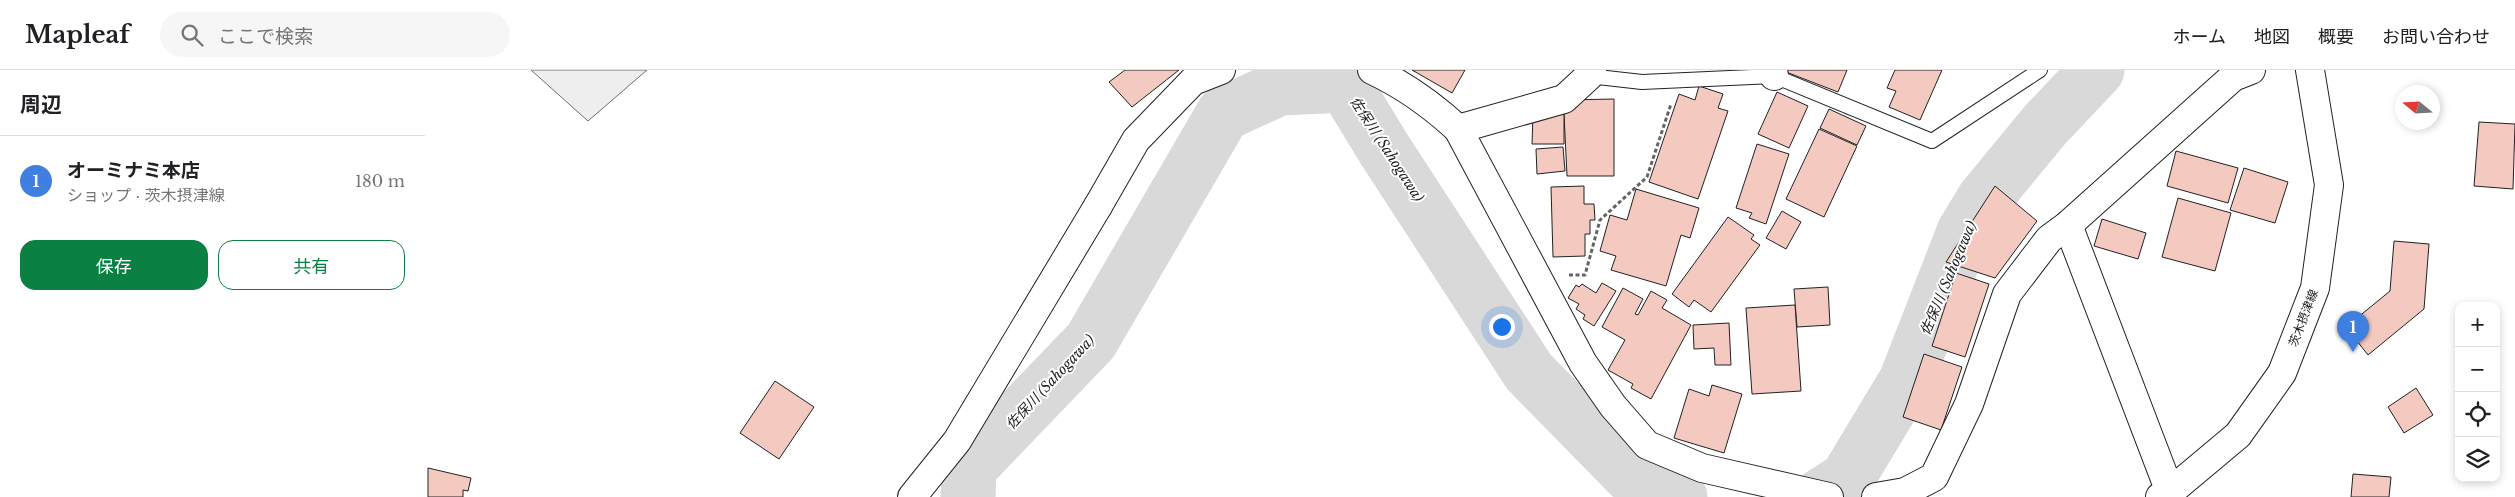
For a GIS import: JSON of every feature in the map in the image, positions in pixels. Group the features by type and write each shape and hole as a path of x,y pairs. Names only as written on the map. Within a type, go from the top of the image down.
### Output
{"street":[{"path":"912,497 957,441 1137,140 1193,81 1221,70"},
{"path":"1372,70 1391,78 1435,107 1458,129 1583,363 1613,406 1647,445 1702,468 1829,497"},
{"path":"1876,497 1905,492 1934,477 1969,404 2007,294 2049,239 2068,225 2233,77 2251,70"},
{"name":"茨木摂津線","path":"2167,495 2238,435 2282,374 2315,288 2329,185 2310,70"},
{"path":"1458,129 1564,99 1591,73"},
{"path":"2068,225 2167,495"}],"lane":[{"path":"1591,73 1642,82 1774,73 1932,141 2040,70"}],"path":[{"path":"1545,291 1562,275 1585,275 1600,220 1647,177 1679,80"}],"shaded area":[{"path":"531,70 647,70 588,121"}],"building":[{"path":"1125,70 1179,70 1132,107 1109,82"},
{"path":"1412,70 1465,70 1452,93"},
{"path":"1786,70 1847,70 1838,92 1786,72"},
{"path":"1895,70 1942,70 1920,120 1889,107 1896,91 1887,88"},
{"path":"1699,86 1723,94 1718,108 1728,111 1698,199 1649,182 1679,94 1695,100"},
{"path":"1777,92 1808,106 1789,148 1758,134"},
{"path":"1614,99 1614,176 1567,176 1564,114 1567,100"},
{"path":"1829,109 1866,126 1857,145 1820,128"},
{"path":"1533,114 1564,114 1564,144 1532,144"},
{"path":"2479,122 2515,124 2513,189 2474,186"},
{"path":"1819,129 1857,146 1824,217 1786,199"},
{"path":"1757,144 1789,154 1766,224 1749,218 1752,213 1736,208"},
{"path":"1563,147 1565,171 1537,174 1536,149"},
{"path":"2176,151 2238,168 2228,203 2167,186"},
{"path":"2244,168 2288,182 2275,223 2230,210"},
{"path":"1584,186 1584,204 1594,204 1595,220 1590,220 1590,234 1585,234 1585,256 1553,257 1551,187"},
{"path":"1995,186 2037,221 1995,278 1946,262"},
{"path":"1636,189 1699,208 1690,238 1681,235 1666,286 1611,270 1616,256 1600,251 1610,215 1627,220"},
{"path":"2178,198 2231,213 2215,271 2162,257"},
{"path":"1782,211 1801,222 1786,249 1766,238"},
{"path":"1728,217 1754,235 1751,239 1760,245 1711,312 1694,300 1689,307 1672,294"},
{"path":"2102,219 2146,233 2138,259 2094,246"},
{"path":"2394,241 2429,244 2424,309 2368,355 2346,327 2390,291"},
{"path":"1956,273 1989,284 1965,357 1932,346"},
{"path":"1602,283 1616,291 1594,326 1583,319 1585,315 1576,309 1579,304 1568,298 1576,285 1579,287 1582,284 1596,293"},
{"path":"1828,287 1830,325 1797,327 1794,289"},
{"path":"1623,288 1643,299 1635,314 1638,315 1651,291 1667,300 1662,308 1691,325 1651,399 1631,388 1633,384 1608,370 1625,340 1602,327"},
{"path":"1795,305 1801,391 1752,394 1746,308"},
{"path":"1729,323 1731,365 1715,365 1714,348 1694,349 1693,325"},
{"path":"1924,354 1962,367 1941,430 1903,417"},
{"path":"775,381 814,407 779,459 740,433"},
{"path":"1712,385 1742,394 1724,453 1674,438 1689,389 1709,396"},
{"path":"2416,388 2433,415 2404,433 2388,407"},
{"path":"428,468 471,478 468,491 463,490 463,497 428,497"},
{"path":"2353,474 2391,477 2389,497 2351,497"}],"waterway":[{"name":"佐保川 (Sahogawa)","path":"1819,497 1847,479 1906,381 1964,232 1984,199 2045,125 2097,70"},
{"name":"佐保川 (Sahogawa)","path":"968,497 969,468 1091,341 1223,114 1280,88 1345,85 1384,149 1529,372 1630,475 1680,497"}],"place":[{"name":"オーミナミ本店","path":"2353,352"}]}
